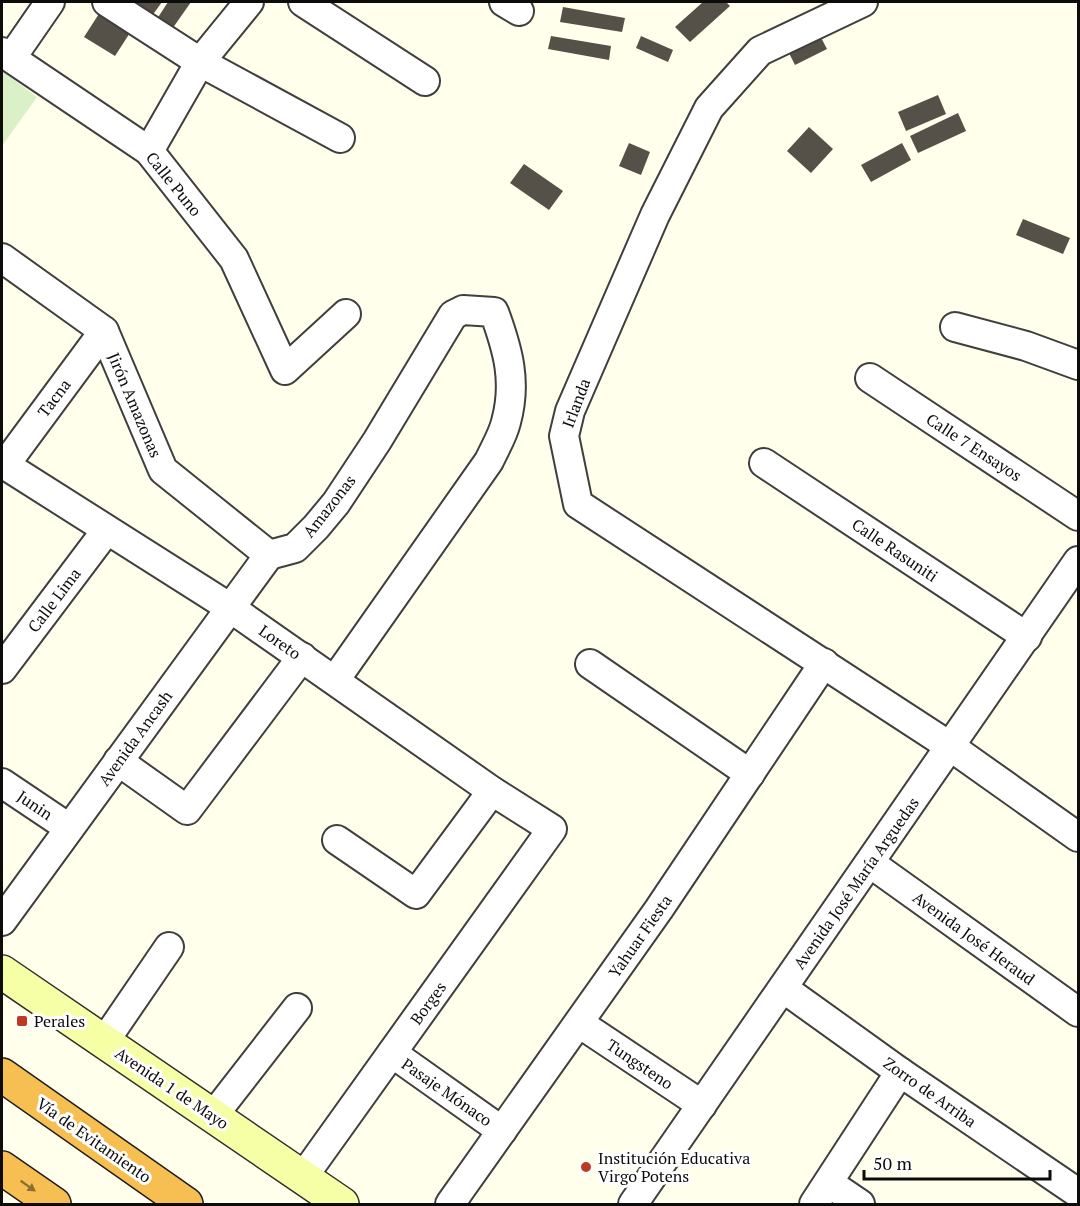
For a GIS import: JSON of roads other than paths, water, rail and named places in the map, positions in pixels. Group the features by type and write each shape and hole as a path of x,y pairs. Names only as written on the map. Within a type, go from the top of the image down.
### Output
{"highway":[{"name":"Vía de Evitamiento","path":"2,1075 186,1204"},
{"path":"2,1168 54,1204"}],"street":[{"path":"7,54 50,2"},
{"path":"107,2 200,63 340,138"},
{"path":"149,150 200,63 249,2"},
{"path":"303,2 425,81"},
{"name":"Irlanda","path":"862,2 760,51 709,108 655,215 570,411 564,436 578,504 1076,829"},
{"name":"Calle Puno","path":"7,54 149,150 234,259 285,370 346,314"},
{"name":"Jirón Amazonas","path":"2,258 104,331 163,470 269,555"},
{"name":"Amazonas","path":"269,555 295,548 336,503 377,441 453,315 464,310 494,312 505,342 513,388 506,424 489,461 335,680"},
{"path":"955,327 1026,346 1078,365"},
{"name":"Tacna","path":"3,464 104,331"},
{"name":"Calle 7 Ensayos","path":"870,378 1078,516"},
{"name":"Calle Rasuniti","path":"764,463 1027,637"},
{"name":"Loreto","path":"3,464 229,607 492,791 552,830"},
{"name":"Calle Lima","path":"5,658 106,531"},
{"name":"Avenida Ancash","path":"2,921 269,555"},
{"name":"Avenida José María Arguedas","path":"633,1204 1078,561"},
{"path":"118,761 187,810 302,657"},
{"name":"Yahuar Fiesta","path":"450,1204 659,909 824,663"},
{"path":"590,664 750,774"},
{"name":"Junin","path":"2,783 69,828"},
{"path":"338,840 416,894 492,791"},
{"name":"Borges","path":"303,1177 552,830"},
{"name":"Avenida José Heraud","path":"870,863 1078,1012"},
{"path":"104,1042 170,947"},
{"name":"Avenida 1 de Mayo","path":"2,972 342,1204"},
{"name":"Zorro de Arriba","path":"783,988 900,1072 1078,1193"},
{"path":"213,1116 297,1008"},
{"name":"Tungsteno","path":"579,1023 702,1105"},
{"name":"Pasaje Mónaco","path":"392,1053 502,1131"},
{"path":"860,1204 821,1194 900,1072"}],"place":[{"name":"Perales","path":"22,1021"},
{"name":"Institución Educativa Virgo Potens","path":"586,1167"}]}
